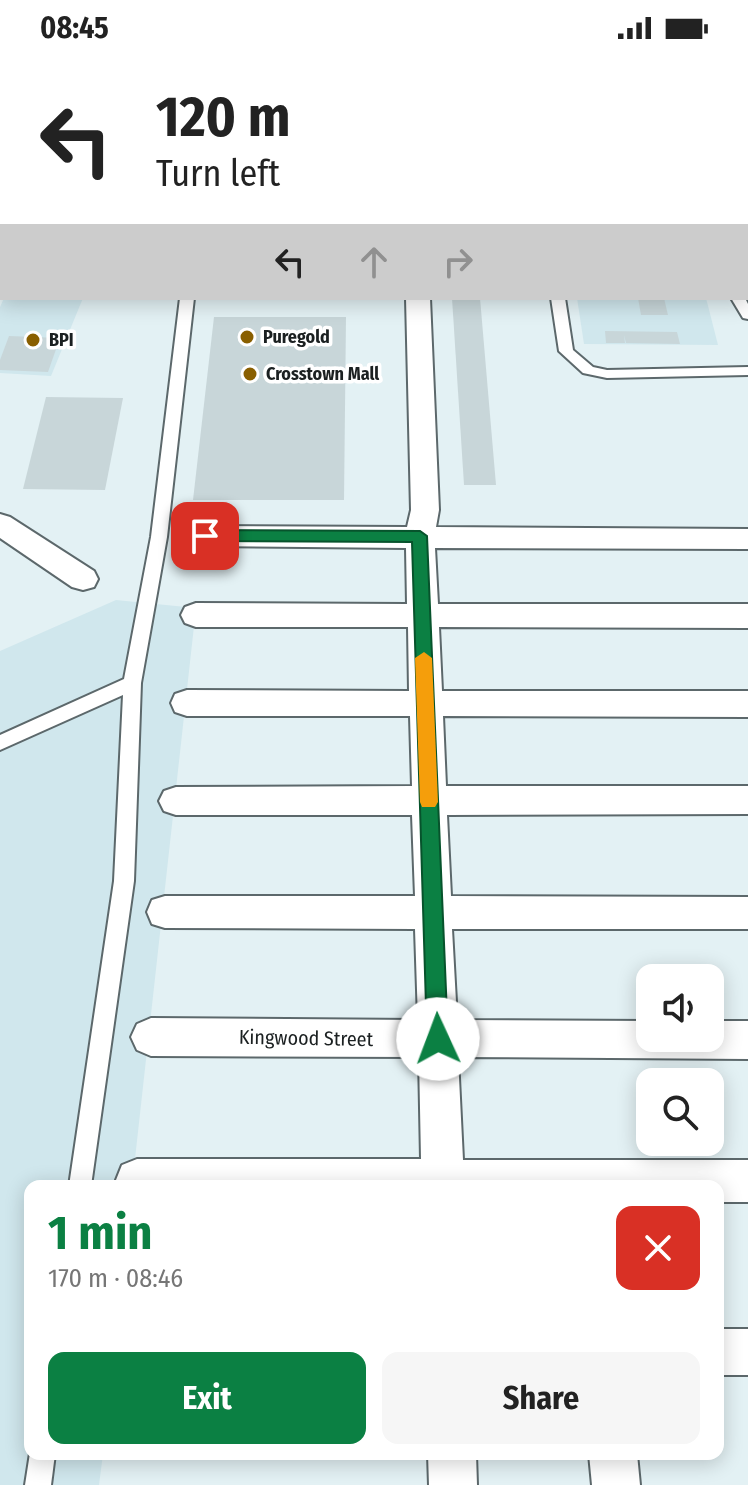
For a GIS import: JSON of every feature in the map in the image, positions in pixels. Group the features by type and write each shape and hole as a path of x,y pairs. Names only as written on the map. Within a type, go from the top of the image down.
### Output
{"street":[{"path":"418,300 425,510 420,536 422,616 443,1180"},
{"path":"1,527 83,579"},
{"path":"205,536 748,539"},
{"path":"196,615 748,616"},
{"path":"187,703 748,704"},
{"path":"176,801 748,800"},
{"path":"165,912 748,913"},
{"name":"Kingwood Street","path":"151,1037 748,1040"},
{"path":"724,1181 748,1181"},
{"path":"724,1352 748,1352"},
{"path":"452,1460 453,1485"},
{"path":"614,1460 616,1485"}],"lane":[{"path":"81,1180 124,881 132,683 159,537 187,300"},
{"path":"558,300 566,351 588,370 634,375 748,371"},
{"path":"0,743 132,683"},
{"path":"38,1485 41,1460"}],"shaded area":[{"name":"BPI","path":"3,300 82,300 51,376 0,373 0,307"},
{"path":"577,300 707,300 718,345 584,344"},
{"path":"116,600 196,608 133,1180 24,1180 24,1460 102,1460 99,1485 0,1485 0,651"}],"building":[{"path":"452,300 480,300 496,485 464,485"},
{"path":"638,300 664,300 668,315 641,315"},
{"path":"214,317 346,317 344,500 193,500"},
{"path":"605,331 677,332 680,344 626,343 624,335 625,343 606,343"},
{"path":"9,336 60,338 48,372 0,370 0,360"},
{"path":"46,397 123,398 105,490 23,489"}],"slow traffic":[{"path":"424,658 429,802"}],"place":[{"name":"Puregold","path":"247,337"},
{"name":"BPI","path":"33,340"},
{"name":"Crosstown Mall","path":"250,374"}],"route":[{"path":"205,536 420,536 438,1039"}]}
